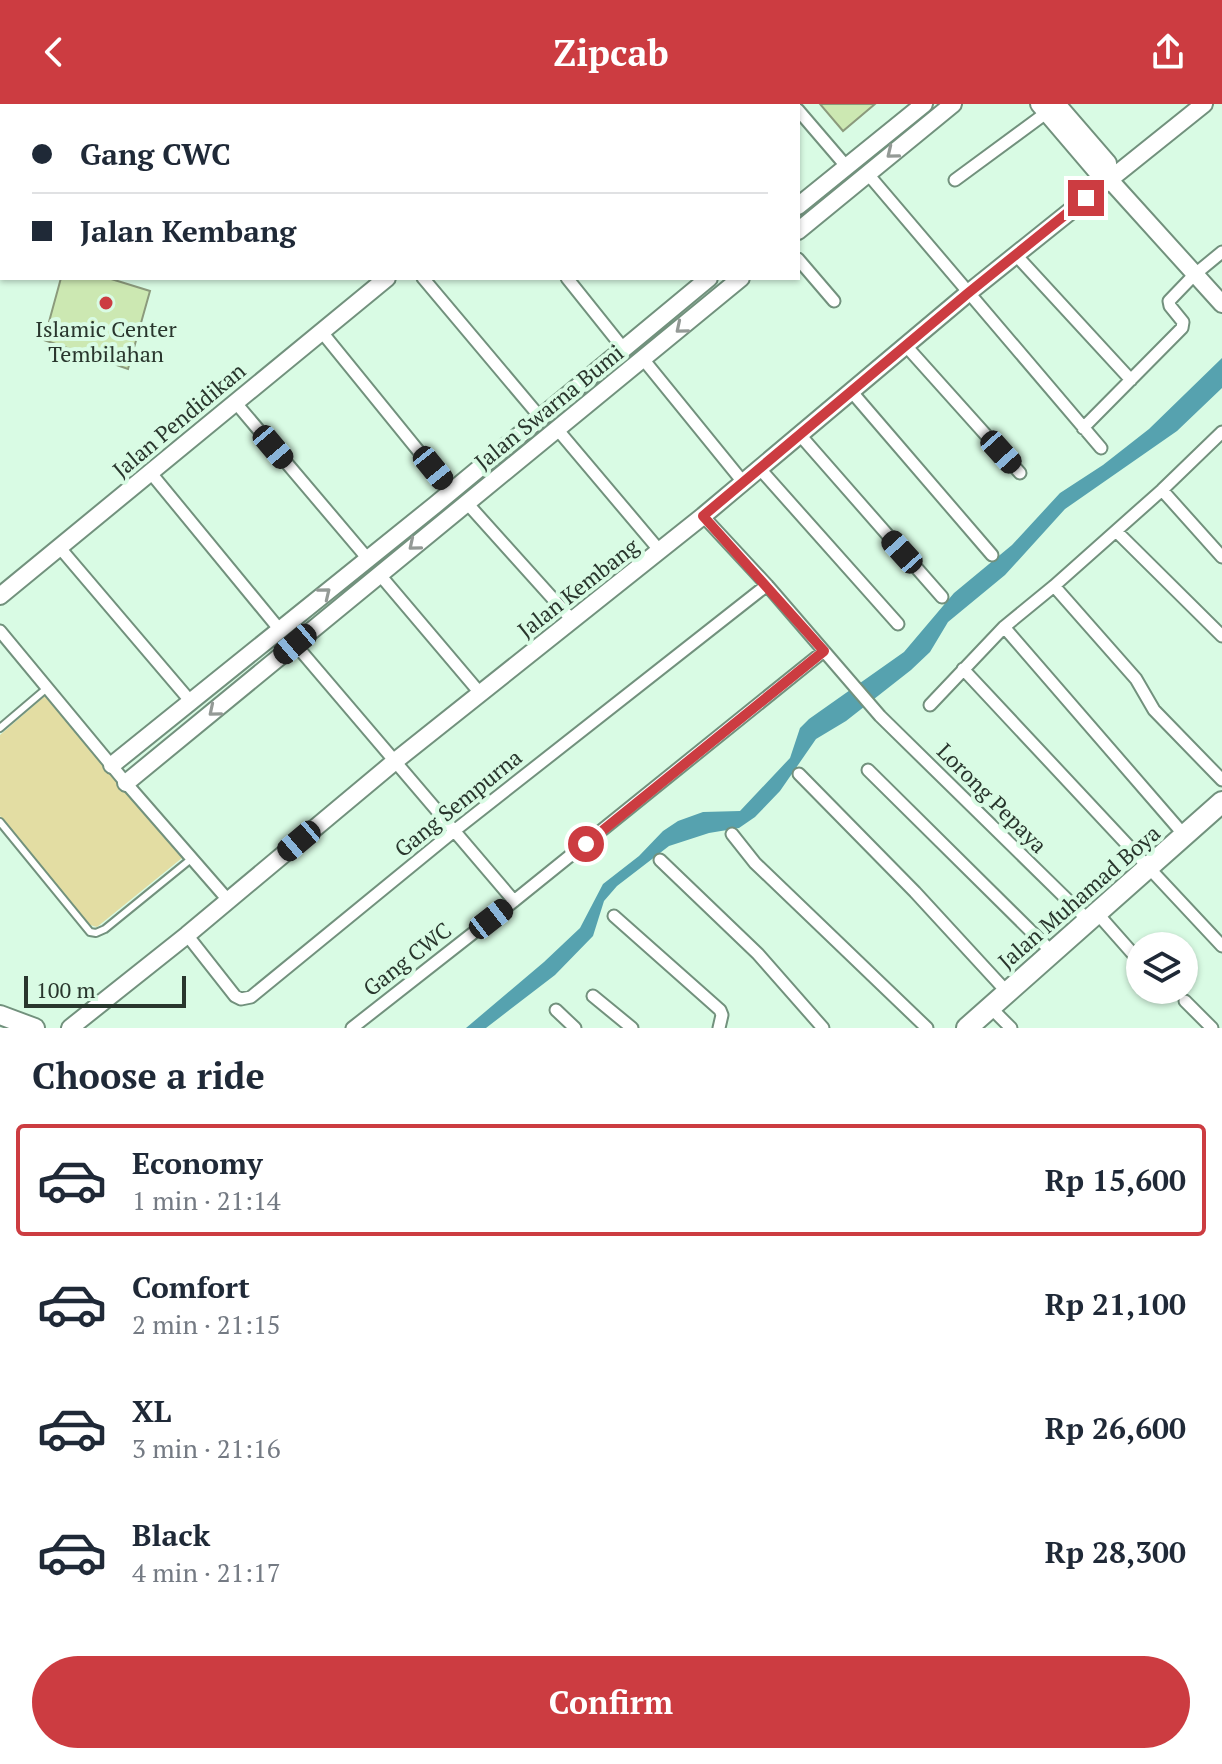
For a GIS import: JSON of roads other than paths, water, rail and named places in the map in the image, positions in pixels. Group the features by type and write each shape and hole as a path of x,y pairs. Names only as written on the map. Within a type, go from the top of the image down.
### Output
{"highway":[{"name":"Jalan Muhamad Boya","path":"967,1028 1222,802"}],"main road":[{"path":"0,1015 35,1028"}],"street":[{"path":"800,204 924,104"},
{"path":"800,229 953,104"},
{"name":"Jalan Kembang","path":"70,1028 394,762 703,516 1015,254 1204,104"},
{"path":"955,180 1047,107 1097,172 1109,179 1222,304"},
{"path":"800,113 846,166"},
{"path":"867,173 1101,448"},
{"path":"1083,428 1182,328 1183,322 1169,303 1194,275 1222,252"},
{"path":"1015,254 1131,380"},
{"path":"800,261 834,301"},
{"name":"Jalan Pendidikan","path":"0,596 385,280"},
{"path":"425,280 540,417"},
{"path":"569,280 623,348"},
{"name":"Jalan Swarna Bumi","path":"112,765 435,505 707,280"},
{"name":"Jalan Swarna Bumi","path":"126,783 739,280"},
{"path":"321,331 451,491"},
{"path":"907,347 1020,473"},
{"path":"643,359 743,482"},
{"path":"606,364 619,379"},
{"path":"851,391 992,555"},
{"path":"235,402 368,559"},
{"path":"557,429 660,551"},
{"path":"930,705 1004,627 1162,490 1222,432"},
{"path":"800,435 942,597"},
{"path":"760,469 898,624"},
{"path":"150,472 280,630"},
{"path":"1162,490 1222,557"},
{"path":"466,502 573,621"},
{"path":"435,505 447,519"},
{"name":"Lorong Pepaya","path":"703,516 868,703 1126,948"},
{"path":"1116,531 1222,636"},
{"path":"60,548 192,703"},
{"path":"380,575 480,693"},
{"name":"Gang Sempurna","path":"187,935 235,996 241,999 251,997 454,831 767,585"},
{"path":"1054,586 1136,679 1154,710 1222,780"},
{"path":"1004,627 1185,836"},
{"path":"0,631 228,900"},
{"path":"295,644 514,901"},
{"name":"Gang CWC","path":"352,1028 824,651"},
{"path":"238,664 251,681"},
{"path":"963,669 1222,946"},
{"path":"868,770 1052,952"},
{"path":"799,774 915,892 1007,992"},
{"path":"732,834 755,863 927,1028"},
{"path":"660,860 758,954 823,1028"},
{"path":"614,916 720,1010 719,1028"},
{"path":"593,996 632,1028"},
{"path":"1188,1004 1212,1028"},
{"path":"990,1007 1011,1028"},
{"path":"556,1010 575,1028"}],"lane":[{"path":"0,728 47,688"},
{"path":"0,822 90,932 105,929 191,859"}],"water":[{"path":"1222,358 1222,388 1177,431 1065,509 1005,575 948,622 930,652 911,670 846,721 816,739 780,791 755,817 739,828 709,833 669,846 617,886 604,901 593,936 555,975 486,1028 466,1028 580,928 603,884 639,856 663,831 678,821 703,812 740,811 790,758 800,728 809,719 904,652 954,593 1012,545 1060,493 1149,429"}],"place":[{"name":"Islamic Center Tembilahan","path":"106,303"}]}
